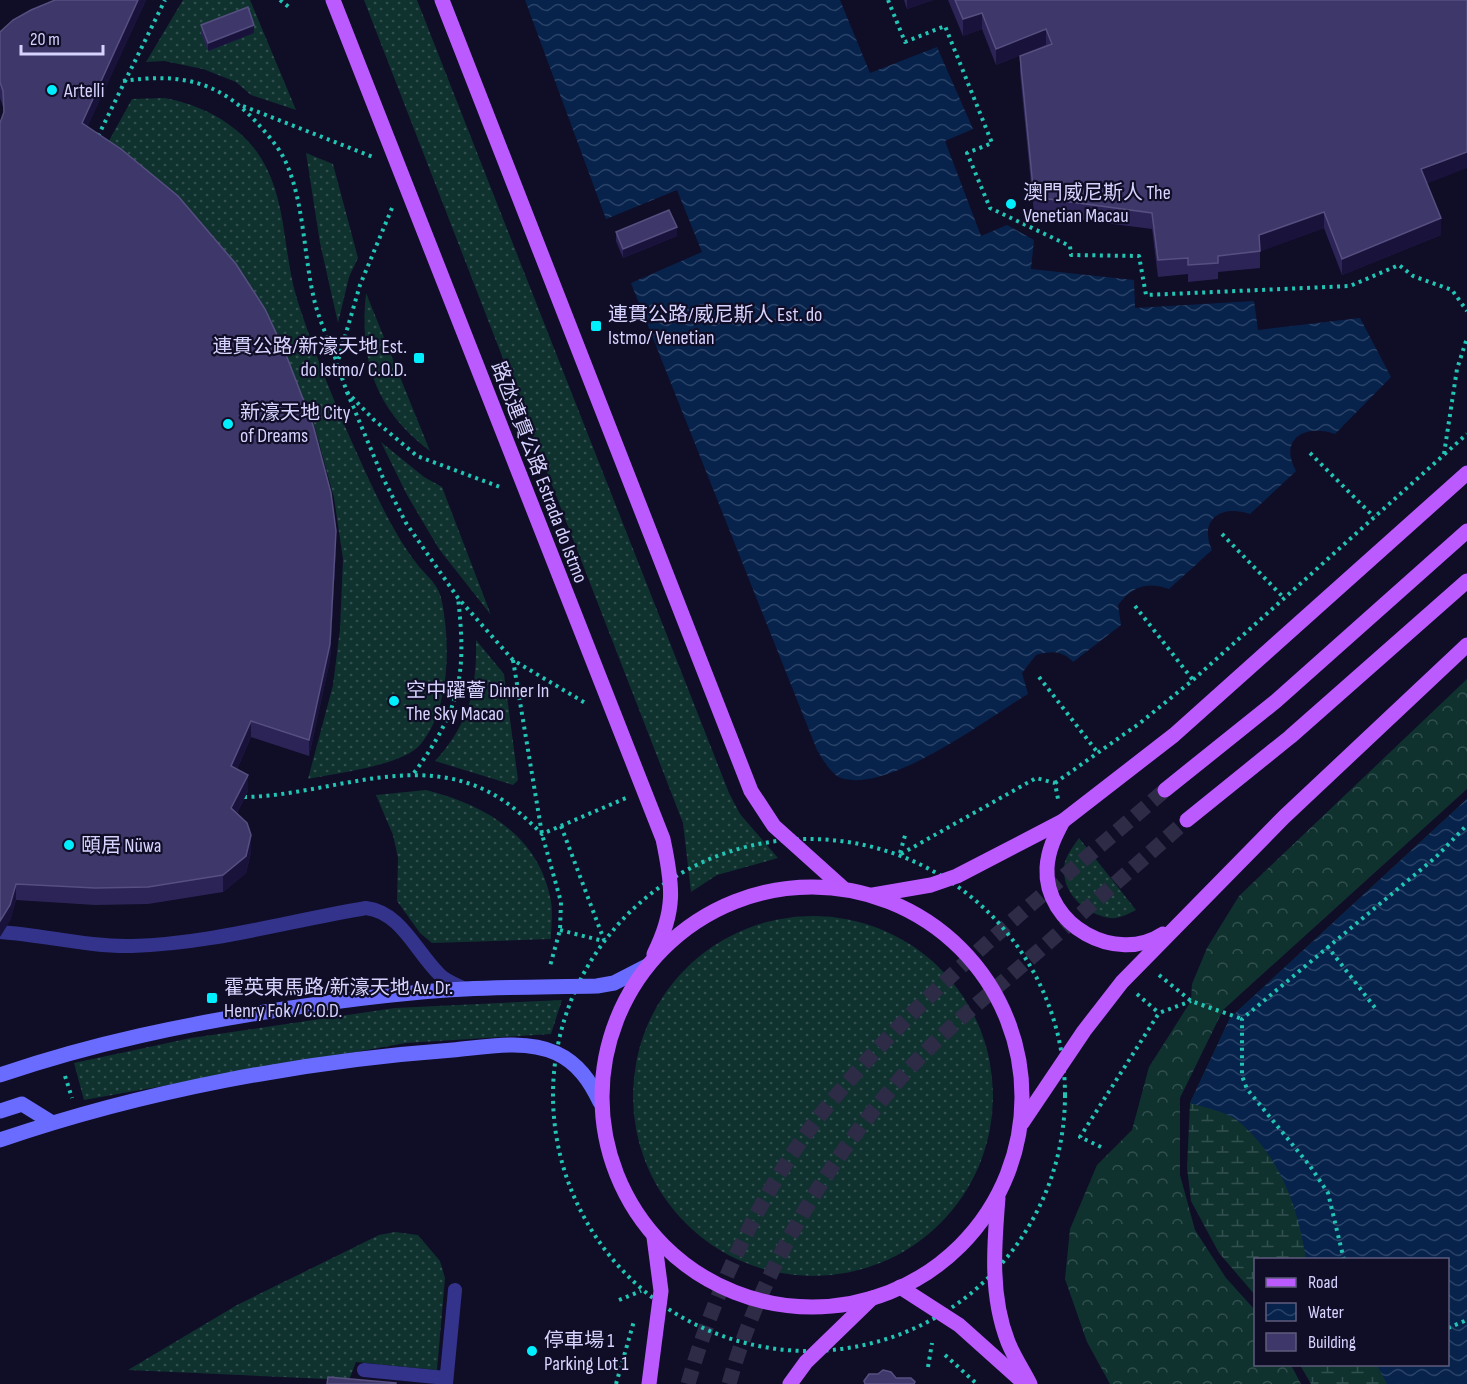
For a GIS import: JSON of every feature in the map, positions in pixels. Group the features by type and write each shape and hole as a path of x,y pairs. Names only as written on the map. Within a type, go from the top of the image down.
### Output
{"main road":[{"name":"路氹連貫公路 Estrada do Istmo","path":"333,0 663,839 672,884 666,928 648,964"},
{"path":"442,0 751,791 774,826 843,888"},
{"path":"873,895 931,885 957,876 1064,821 1174,735 1467,473"},
{"path":"1165,790 1276,701 1467,531"},
{"path":"1187,820 1290,737 1467,581"},
{"path":"1022,1123 1084,1032 1122,982 1284,817 1467,645"},
{"path":"1064,821 1051,844 1047,870 1052,896 1066,918 1086,935 1109,944 1125,944 1157,938 1177,925"},
{"path":"790,887 843,888 873,895 927,920 972,958 1004,1008 1021,1064 1022,1123 1014,1156 998,1196 972,1233 939,1264 900,1287 872,1298 825,1307 777,1304 731,1292 690,1269 654,1237 626,1197 608,1151 600,1102 605,1053 621,1007 648,964 689,925 737,900 790,887"},
{"path":"0,1075 59,1055 136,1035 218,1019 369,997 465,989 614,983 648,964"},
{"path":"0,1140 51,1122 224,1081 384,1055 507,1046 533,1047 555,1053 575,1065 590,1082 600,1102"},
{"path":"0,1111 22,1104 51,1122"},
{"path":"998,1196 994,1259 1000,1316 1009,1344 1030,1384"},
{"path":"649,1384 661,1291 654,1237"},
{"path":"900,1287 959,1325 1025,1384"},
{"path":"790,1384 806,1362 872,1298"}],"lane":[{"path":"0,932 101,944 162,944 203,939 366,908 382,909 395,920 442,977 465,989"},
{"path":"364,1370 446,1381 455,1290"}],"path":[{"path":"97,137 165,0"},
{"path":"280,0 290,8"},
{"path":"888,0 905,42 945,26 992,143 967,153 990,208 1070,246 1071,255 1139,256 1146,295 1350,286 1399,264 1413,276 1452,290 1467,311"},
{"path":"123,81 154,77 180,78 207,85 242,106 401,174 360,285 337,364"},
{"path":"242,106 272,140 287,165 315,300 347,392 383,478 406,523 458,598 513,660 616,722"},
{"path":"1444,454 1457,369 1467,338"},
{"path":"347,392 373,419 417,456 527,496"},
{"path":"900,854 1036,778 1055,783 1098,753 1193,680 1467,434"},
{"path":"1310,453 1374,517"},
{"path":"1222,534 1283,597"},
{"path":"413,773 434,746 450,716 459,688 462,657 458,598"},
{"path":"1135,606 1193,680"},
{"path":"513,660 542,834 561,902 560,930 544,987"},
{"path":"1039,677 1098,753"},
{"path":"244,797 273,797 387,775 413,773 474,785 503,800 542,834"},
{"path":"1055,783 1064,821"},
{"path":"542,834 643,790"},
{"path":"1344,1258 1328,1193 1311,1166 1247,1089 1242,1076 1242,1019 1436,857 1467,825"},
{"path":"561,826 604,941"},
{"path":"900,854 906,832"},
{"path":"792,839 847,841 900,854 951,880 996,917 1031,962 1055,1014 1067,1071 1065,1129 1048,1192 1016,1250 969,1297 913,1330 843,1350 772,1350 737,1340 703,1329 642,1291 604,1251 575,1204 557,1151 552,1107 557,1041 575,988 604,941 642,901 687,870 738,849 792,839"},
{"path":"560,930 604,941"},
{"path":"1327,946 1376,1009"},
{"path":"1142,962 1191,1001 1242,1019"},
{"path":"1122,982 1160,1013"},
{"path":"1101,1147 1080,1137 1160,1013 1191,1001"},
{"path":"59,1055 78,1116"},
{"path":"619,1300 642,1291"},
{"path":"639,1302 642,1291"},
{"path":"616,1384 636,1312"},
{"path":"1449,1328 1467,1320"},
{"path":"927,1367 932,1343"},
{"path":"945,1355 977,1384"}],"green space":[{"path":"183,0 250,0 296,110 251,95 236,82 203,69 164,61 146,62"},
{"path":"364,0 417,0 729,793 740,814 778,858 717,875 691,892 683,823"},
{"path":"165,98 204,110 228,124 248,141 267,169 279,205 297,299 314,349 347,431 391,524 409,553 440,593 447,647 445,682 436,716 420,745 411,752 384,763 308,779 333,685 340,629 343,559 334,498 313,421 267,319 105,148 132,99"},
{"path":"306,153 333,164 358,258 349,277 338,323 320,243"},
{"path":"366,293 430,451 396,418 375,382 365,340"},
{"path":"381,442 424,477 442,487 491,615 439,549 407,495"},
{"path":"476,640 504,674 518,780 513,785 435,761 456,733 469,705 475,674"},
{"path":"1467,679 1467,789 1223,1010 1180,1098 1180,1175 1195,1230 1226,1278 1254,1309 1254,1366 1292,1366 1301,1384 1110,1384 1087,1342 1065,1279 1070,1229 1097,1165 1132,1130 1149,1067 1191,1001 1192,984 1207,948 1239,896"},
{"path":"426,790 448,796 489,815 522,841 535,858 545,878 552,906 551,939 432,943 420,933 397,901 398,858 393,835 376,795"},
{"path":"1467,799 1467,1384 1311,1384 1301,1366 1449,1366 1449,1258 1254,1258 1254,1294 1219,1253 1191,1201 1187,1168 1190,1103 1230,1018"},
{"path":"1079,838 1136,910 1117,918 1110,918 1093,913 1072,896 1065,880 1064,867 1068,854"},
{"path":"813,916 848,919 882,929 913,946 940,969 963,996 980,1027 990,1061 993,1096 990,1131 980,1165 963,1196 940,1223 913,1246 882,1263 848,1273 813,1276 778,1273 744,1263 713,1246 686,1223 663,1196 646,1165 636,1131 633,1096 636,1061 646,1027 663,996 686,969 713,946 744,929 778,919"},
{"path":"562,1000 551,1034 406,1043 84,1100 74,1063 191,1038 395,1008"},
{"path":"395,1232 418,1235 440,1261 445,1278 437,1370 356,1362 349,1380 128,1370 237,1305 379,1235"}],"water":[{"path":"525,0 840,0 870,73 937,47 973,129 945,141 981,236 1007,225 1034,240 1031,269 1134,280 1135,308 1254,301 1258,330 1360,318 1391,377 1335,434 1314,431 1298,436 1290,450 1296,471 1250,514 1230,511 1215,517 1210,522 1208,530 1212,550 1169,589 1146,586 1129,594 1118,605 1121,625 1073,662 1065,655 1056,652 1036,655 1022,673 1028,694 965,735 913,764 888,774 865,780 840,778 829,768 817,750 631,283 702,252 677,190 606,219"},
{"path":"1467,799 1467,1384 1387,1384 1378,1366 1449,1366 1449,1258 1306,1258 1292,1202 1276,1166 1265,1150 1238,1121 1221,1112 1190,1103 1230,1018"}],"building":[{"path":"55,0 138,0 82,123 121,149 178,196 236,264 265,309 285,352 313,425 331,493 336,531 330,644 309,740 251,721 231,766 248,775 231,808 247,823 251,835 246,856 223,875 148,887 95,888 16,884 10,905 0,921 0,123 4,112 0,82 0,32 13,20"},
{"path":"955,0 1467,0 1467,152 1421,169 1441,218 1342,259 1324,212 1259,235 1260,251 1218,256 1218,263 1188,265 1188,258 1158,260 1152,213 1034,197 1020,56 1052,44 1046,29 996,49 982,13 963,19"},
{"path":"248,7 254,25 208,43 201,25"},
{"path":"669,210 677,227 623,249 616,232"},
{"path":"883,1370 891,1372 896,1378 911,1378 915,1382 914,1384 865,1384 864,1381 869,1374 878,1374"},
{"path":"328,1377 396,1383 396,1384 327,1384"}],"tunnel":[{"path":"688,1384 711,1313 742,1242 779,1174 822,1113 860,1068 942,984 1030,905 1165,790"},
{"path":"729,1384 761,1295 783,1250 807,1206 863,1123 894,1085 938,1039 1187,820"}],"place":[{"name":"Artelli","path":"52,90"},
{"name":"澳門威尼斯人 The Venetian Macau","path":"1011,204"},
{"name":"連貫公路/威尼斯人 Est. do Istmo/ Venetian","path":"596,326"},
{"name":"連貫公路/新濠天地 Est. do Istmo/ C.O.D.","path":"419,358"},
{"name":"新濠天地 City of Dreams","path":"228,424"},
{"name":"空中躍薈 Dinner In The Sky Macao","path":"394,701"},
{"name":"頤居 Nüwa","path":"69,845"},
{"name":"霍英東馬路/新濠天地 Av. Dr. Henry Fok / C.O.D.","path":"212,998"},
{"name":"停車場 1 Parking Lot 1","path":"532,1351"}]}
